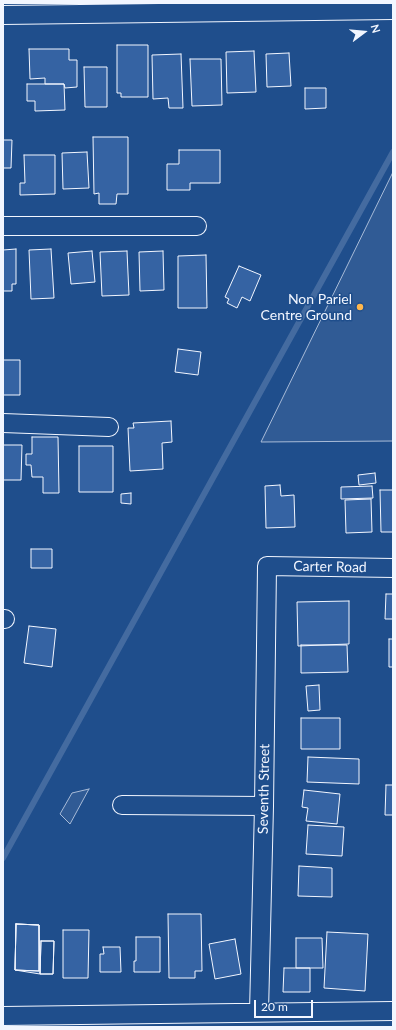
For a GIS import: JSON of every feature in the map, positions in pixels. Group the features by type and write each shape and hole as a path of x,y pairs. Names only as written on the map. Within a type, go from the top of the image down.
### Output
{"street":[{"path":"4,16 393,10"},
{"path":"3,226 197,226"},
{"path":"3,423 109,427"},
{"name":"Carter Road","path":"267,566 393,568"},
{"name":"Seventh Street","path":"259,1012 264,806 267,566"},
{"path":"122,804 264,806"},
{"path":"3,1016 393,1011"}],"shaded area":[{"name":"Non Pariel Centre Ground","path":"393,172 393,441 261,442"},
{"path":"89,789 70,824 60,814 72,793"}],"building":[{"path":"117,45 148,45 148,97 121,97 121,93 117,93"},
{"path":"29,49 69,49 69,60 77,60 77,87 65,88 64,84 45,84 45,78 30,79"},
{"path":"254,51 256,92 227,93 226,52"},
{"path":"289,53 291,86 267,87 266,54"},
{"path":"181,54 183,108 169,108 168,98 153,99 152,55"},
{"path":"190,59 221,59 222,105 192,106"},
{"path":"84,67 107,67 107,107 85,107"},
{"path":"27,84 64,84 65,110 35,111 35,101 27,101"},
{"path":"305,88 326,88 326,108 305,109"},
{"path":"93,137 128,137 128,194 117,194 116,204 99,204 99,193 94,194"},
{"path":"3,140 12,140 11,168 3,168"},
{"path":"179,150 220,150 220,183 190,183 190,190 167,190 167,164 179,164"},
{"path":"87,152 89,188 63,189 62,153"},
{"path":"24,155 55,155 55,194 20,195 20,183 25,183"},
{"path":"16,249 16,284 12,284 12,291 3,291 3,250"},
{"path":"51,249 54,298 31,299 29,250"},
{"path":"92,251 95,282 71,284 68,253"},
{"path":"127,251 129,295 102,296 100,252"},
{"path":"163,251 164,290 140,291 139,252"},
{"path":"206,255 207,308 178,308 178,256"},
{"path":"239,266 261,275 250,301 242,297 237,308 227,303 229,299 225,297"},
{"path":"178,349 201,352 198,375 175,372"},
{"path":"3,360 20,360 20,395 3,395"},
{"path":"171,421 172,442 162,443 163,469 130,471 128,428 134,428 133,423"},
{"path":"32,437 58,437 59,493 43,493 43,477 32,477 31,465 26,465 26,454 32,454"},
{"path":"3,445 22,445 21,480 3,480"},
{"path":"79,446 113,446 113,492 79,492"},
{"path":"375,473 376,483 359,485 358,475"},
{"path":"280,485 281,496 294,495 295,527 266,528 265,486"},
{"path":"372,486 373,498 341,499 341,487"},
{"path":"380,490 393,490 393,532 381,532"},
{"path":"131,493 131,504 121,503 121,494"},
{"path":"371,499 372,532 346,533 345,500"},
{"path":"31,549 52,549 52,568 31,568"},
{"path":"386,594 393,594 393,619 385,619"},
{"path":"349,601 349,644 298,646 297,602"},
{"path":"29,626 56,629 52,667 24,663"},
{"path":"389,639 393,639 393,667 389,667"},
{"path":"301,645 347,645 348,672 301,673"},
{"path":"319,685 320,710 308,711 306,686"},
{"path":"301,718 340,718 340,749 301,749"},
{"path":"308,757 359,759 359,784 307,782"},
{"path":"386,785 393,785 393,815 385,815"},
{"path":"304,790 340,794 337,824 306,821 308,808 302,807"},
{"path":"308,825 344,827 342,856 306,854"},
{"path":"299,866 332,868 332,897 298,896"},
{"path":"168,914 201,914 202,971 195,971 195,978 169,978"},
{"path":"16,924 39,925 39,971 15,970"},
{"path":"16,924 39,925 39,971 15,970"},
{"path":"16,924 39,925 40,974 15,970"},
{"path":"63,930 89,930 88,978 63,978"},
{"path":"327,932 368,934 365,991 324,988"},
{"path":"136,937 160,937 160,972 134,972 134,961 136,961"},
{"path":"296,938 322,938 323,968 296,968"},
{"path":"235,939 241,974 215,979 209,944"},
{"path":"41,941 54,941 53,974 40,974"},
{"path":"41,941 54,941 53,974 40,974"},
{"path":"103,947 120,947 121,972 100,972 100,954 104,954"},
{"path":"284,968 310,968 310,992 283,992"}],"waterway":[{"path":"3,858 393,152"}],"place":[{"name":"Non Pariel Centre Ground","path":"360,307"}]}
